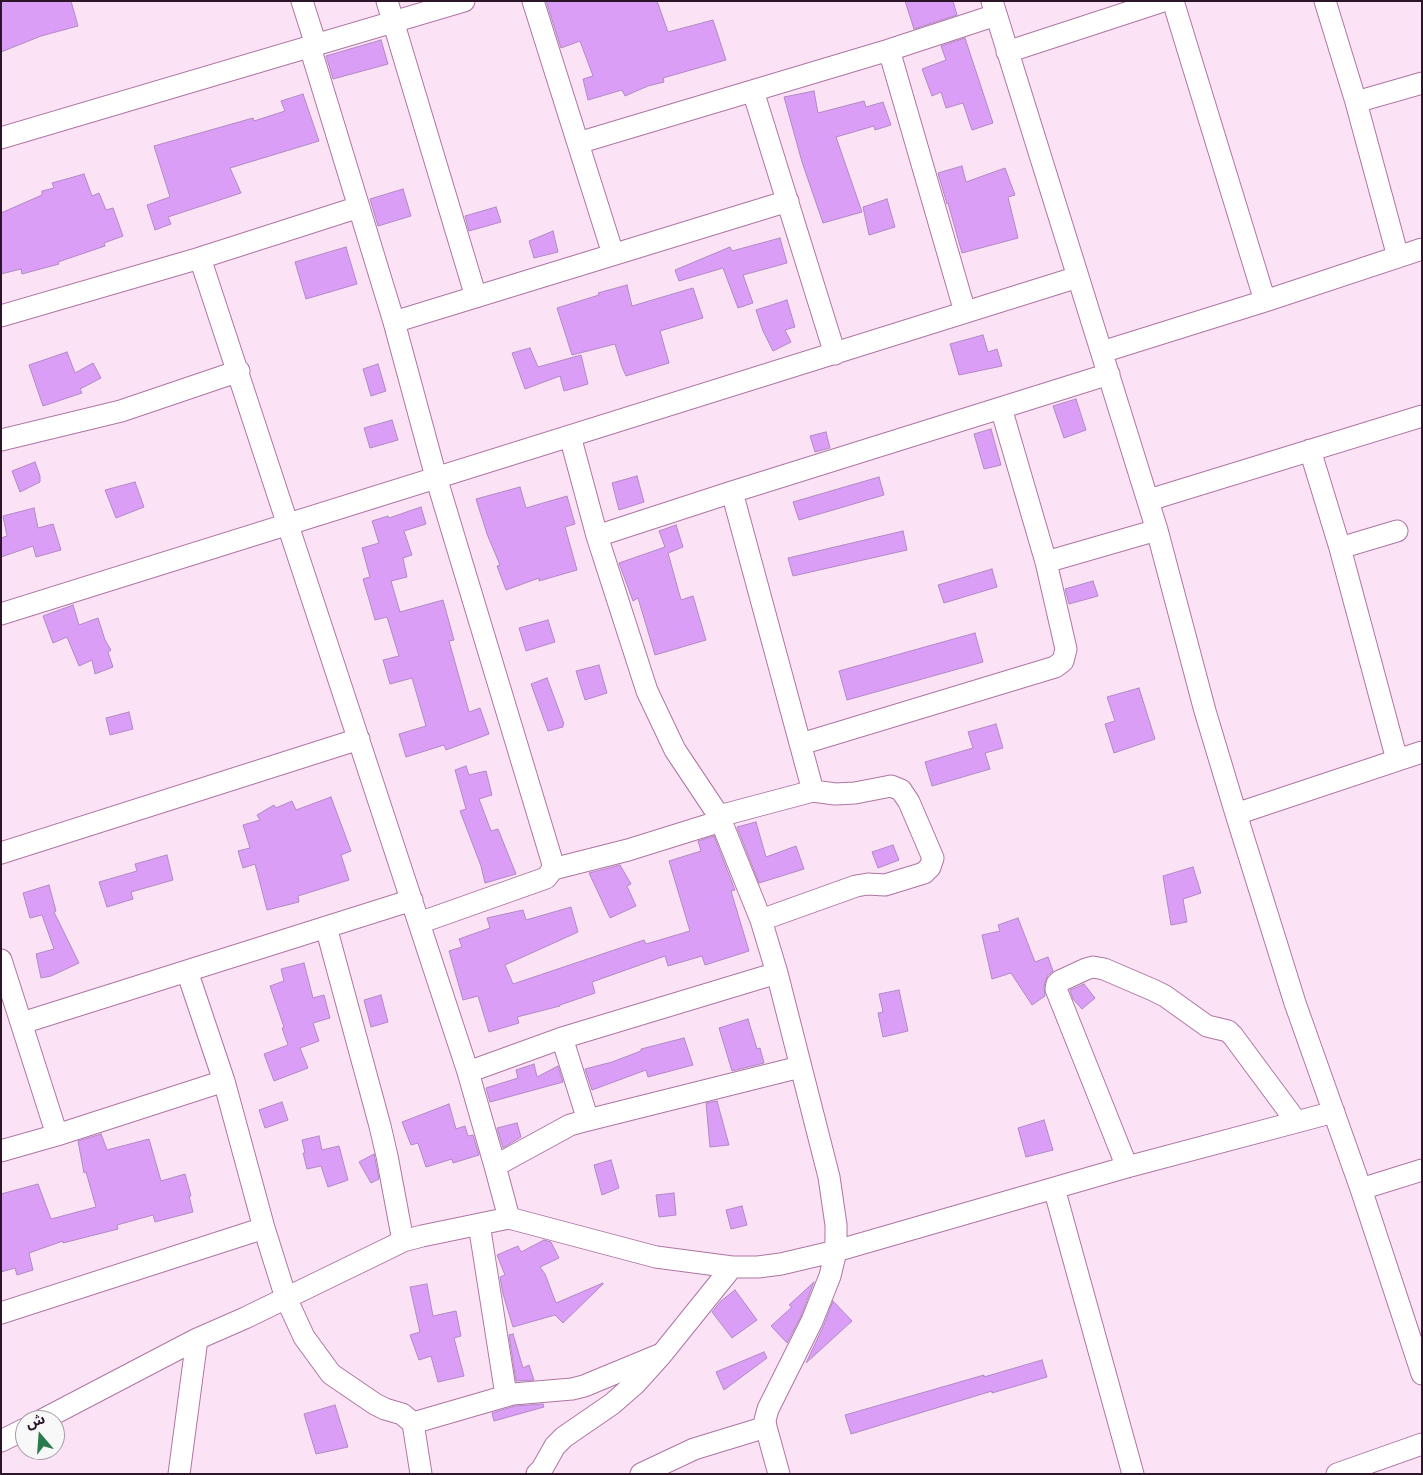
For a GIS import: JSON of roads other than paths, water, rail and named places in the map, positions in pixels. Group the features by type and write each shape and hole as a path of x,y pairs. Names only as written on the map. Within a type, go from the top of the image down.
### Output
{"street":[{"path":"302,1 313,46 394,322 436,477 553,868"},
{"path":"387,1 476,297"},
{"path":"1,138 464,1"},
{"path":"532,1 613,254"},
{"path":"1007,52 1163,1"},
{"path":"1173,1 1265,301"},
{"path":"1325,1 1356,102 1398,257"},
{"path":"578,142 889,50 994,8 1158,530 1205,711 1295,1003 1416,1339 1422,1374"},
{"path":"889,50 966,312"},
{"path":"1356,102 1422,83"},
{"path":"753,91 835,354"},
{"path":"394,322 788,201"},
{"path":"1,316 200,258 359,207"},
{"path":"1102,352 1422,249"},
{"path":"200,258 239,371 468,1072 508,1218"},
{"path":"1,614 1078,277"},
{"path":"2,435 121,411 239,371"},
{"path":"597,536 1109,374"},
{"path":"800,744 1055,666 1063,660 1066,649 1046,562 1001,408"},
{"path":"1148,500 1422,416"},
{"path":"570,436 597,536 647,691 675,750 720,819 761,920 777,973 829,1177 836,1225 836,1251 830,1276 812,1321 768,1409 765,1420 779,1474"},
{"path":"1310,450 1340,548 1397,760"},
{"path":"732,492 813,791"},
{"path":"1046,562 1158,530"},
{"path":"1340,548 1397,531"},
{"path":"1,853 359,740"},
{"path":"1236,814 1422,752"},
{"path":"419,923 546,878 553,868 628,850 720,819 813,791 835,794 854,793 891,786 901,790 909,802 933,858 930,867 924,874 885,885 868,884 856,886 761,920"},
{"path":"22,1023 412,900"},
{"path":"326,927 380,1126 403,1241"},
{"path":"1,960 57,1135"},
{"path":"1127,1167 1056,989 1060,981 1086,968 1104,969 1160,993 1207,1026 1228,1031 1296,1121"},
{"path":"187,971 224,1081 264,1228 286,1298 304,1337 331,1374 376,1404 402,1414 413,1423 421,1474"},
{"path":"468,1072 562,1038 777,973"},
{"path":"562,1038 588,1120"},
{"path":"495,1166 570,1125 800,1067"},
{"path":"1,1151 57,1135 224,1081"},
{"path":"61,1410 197,1339 246,1318 403,1241 508,1218 656,1257 732,1267 758,1267 781,1264 836,1251 1127,1167 1334,1112"},
{"path":"1361,1189 1422,1170"},
{"path":"1054,1188 1134,1474"},
{"path":"479,1224 506,1395"},
{"path":"1,1313 264,1228"},
{"path":"537,1474 542,1469 555,1446 564,1437 629,1390 662,1354 732,1267"},
{"path":"179,1474 197,1339"},
{"path":"413,1423 506,1395 578,1388 662,1354"},
{"path":"641,1474 694,1449 766,1427"},
{"path":"1,1441 15,1434"},
{"path":"1338,1474 1422,1444"}]}
